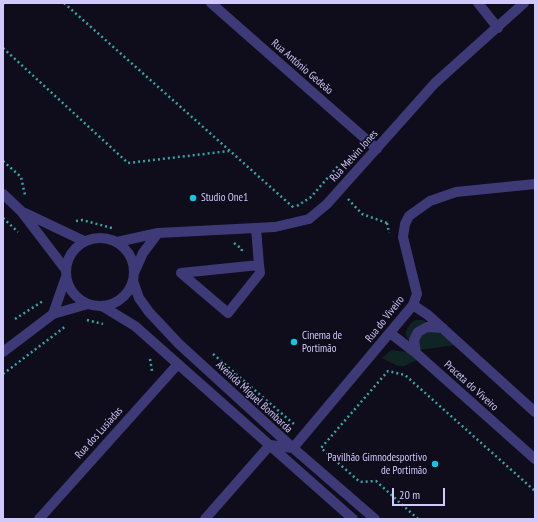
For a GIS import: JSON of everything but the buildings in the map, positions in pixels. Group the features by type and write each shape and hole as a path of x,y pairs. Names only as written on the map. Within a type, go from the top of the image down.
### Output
{"street":[{"name":"Rua António Gedeão","path":"211,3 377,149"},
{"path":"478,3 498,28"},
{"name":"Rua Melvin Jones","path":"117,242 158,233 275,227 309,219 340,190 435,83 498,28 524,3"},
{"name":"Rua do Viveiro","path":"293,448 413,305 417,294 403,237 409,216 430,201 456,192 535,184"},
{"path":"3,194 21,211 66,274 71,291 82,301 88,304 102,306 121,316 135,326 353,519"},
{"path":"21,211 84,241"},
{"path":"256,228 260,274 228,313 181,273 259,265"},
{"path":"102,306 116,302 122,298 131,287 143,253 158,233"},
{"path":"53,314 66,274 69,256 73,250 84,241 95,238 106,238 117,242 130,255 134,277"},
{"name":"Avenida Miguel Bombarda","path":"134,277 139,298 149,312 174,339 293,448 375,519"},
{"path":"3,352 53,314 88,304"},
{"path":"413,305 428,314 535,412"},
{"path":"416,353 414,340 418,332 427,327 443,328"},
{"name":"Praceta do Viveiro","path":"390,333 416,353 535,459"},
{"name":"Rua dos Lusíadas","path":"39,519 178,364"},
{"path":"270,445 293,448"},
{"path":"205,519 270,445"}],"path":[{"path":"64,3 294,208"},
{"path":"3,48 128,163 229,151"},
{"path":"3,161 21,177 26,200"},
{"path":"287,210 294,208 311,197 339,165"},
{"path":"340,190 362,214 387,223 390,238"},
{"path":"3,218 21,235"},
{"path":"74,221 82,220 111,228 119,228"},
{"path":"231,241 242,249 240,257 242,267"},
{"path":"15,319 43,302 47,296"},
{"path":"86,320 107,326"},
{"path":"3,374 68,324"},
{"path":"208,350 295,425 300,420"},
{"path":"145,354 150,358 153,370 148,376"},
{"path":"418,519 376,481 360,482 321,448 388,371 405,375 535,491"}],"green space":[{"path":"416,320 423,320 428,323 422,324 416,328 411,343 406,336 406,331 411,323"},
{"path":"424,330 439,331 456,345 419,350 419,339"},
{"path":"391,350 408,352 417,360 404,366 398,366 382,358"}],"place":[{"name":"Studio One1","path":"193,198"},
{"name":"Cinema de Portimão","path":"294,342"},
{"name":"Pavilhão Gimnodesportivo de Portimão","path":"435,464"}]}
